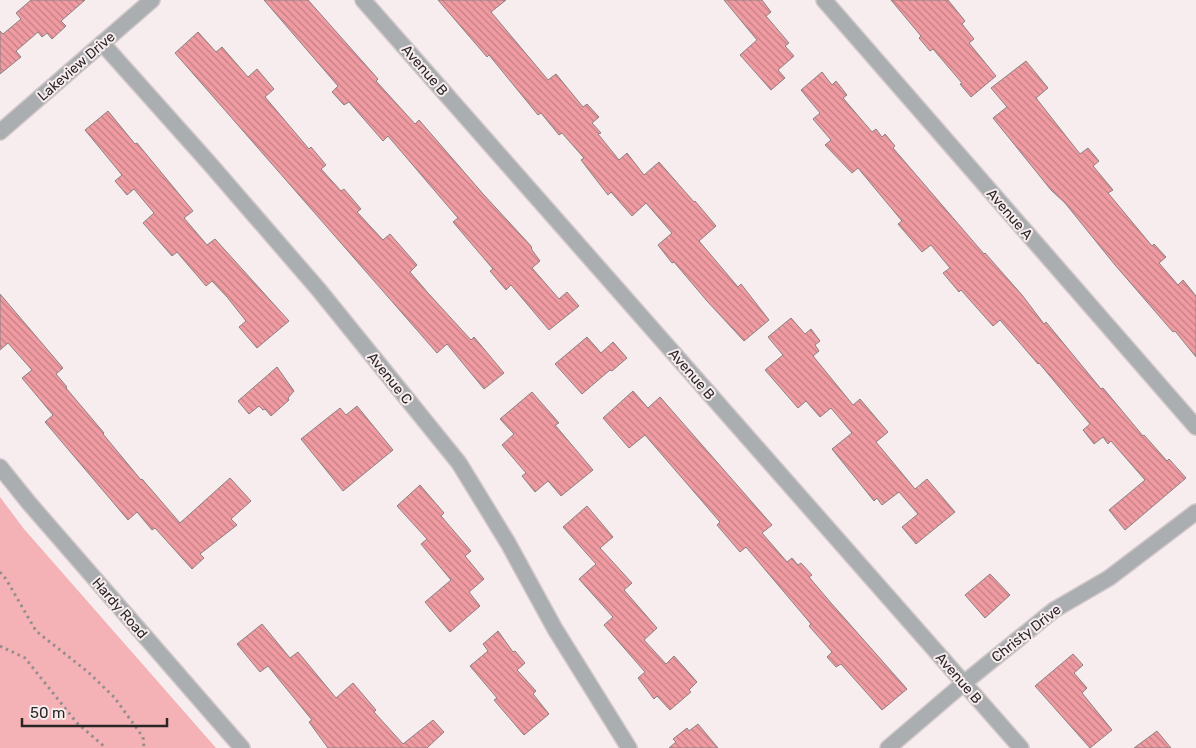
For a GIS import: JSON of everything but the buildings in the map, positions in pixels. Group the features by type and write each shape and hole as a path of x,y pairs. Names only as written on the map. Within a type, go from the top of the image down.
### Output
{"street":[{"name":"Lakeview Drive","path":"0,132 152,0"},
{"name":"Avenue B","path":"363,0 1021,748"},
{"name":"Avenue A","path":"824,0 1196,427"},
{"name":"Avenue C","path":"102,43 313,283 459,463 508,544 555,628 629,748"},
{"name":"Hardy Road","path":"0,467 29,503 242,748"},
{"name":"Christy Drive","path":"888,748 1054,610 1109,578 1196,512"}],"path":[{"path":"0,572 36,631 88,672 114,697 143,737 144,748"},
{"path":"0,646 25,658 77,723 106,748"}],"shaded area":[{"path":"0,497 24,529 216,748 0,748"}]}
